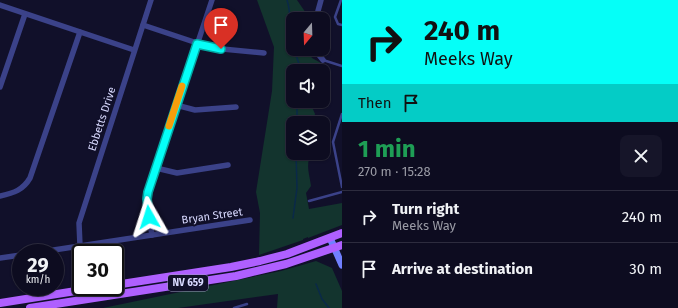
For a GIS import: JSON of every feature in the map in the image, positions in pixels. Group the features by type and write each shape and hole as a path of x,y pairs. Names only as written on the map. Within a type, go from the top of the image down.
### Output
{"main road":[{"name":"NV 659","path":"124,284 260,261 287,254 342,233"},
{"name":"NV 659","path":"30,308 242,275 277,267 338,247"},
{"path":"0,303 72,292"},
{"path":"63,308 93,298"}],"street":[{"name":"Ebbetts Drive","path":"80,244 79,223 151,0"},
{"path":"152,234 147,199 148,192 212,0"},
{"path":"318,12 321,0"},
{"path":"0,5 134,50"},
{"path":"0,88 25,14"},
{"path":"143,26 212,48 264,53"},
{"path":"0,196 17,192 23,188 30,178 80,32"},
{"path":"320,56 323,60"},
{"path":"176,105 195,110 236,107"},
{"path":"156,168 177,173 228,166"},
{"name":"Bryan Street","path":"92,244 250,220"},
{"path":"330,238 338,247 342,265"},
{"path":"0,258 12,256"}],"lane":[{"path":"341,0 335,17 338,24 342,26"},
{"path":"323,60 342,66"},
{"path":"342,114 333,142 342,187"},
{"path":"309,201 342,192"},
{"path":"234,308 247,304"}],"green space":[{"path":"257,0 297,0 305,12 286,12 286,56 311,56 321,64 286,64 286,108 312,108 315,114 315,116 286,116 286,160 309,160 308,170 311,186 306,193 309,209 342,203 342,225 259,255 260,213 256,192 272,91 274,47"},
{"path":"316,261 332,268 342,291 342,308 277,308 278,294 178,308 103,308 281,271"}],"waterway":[{"path":"287,0 289,12"},
{"path":"296,56 299,64"},
{"path":"297,108 297,116"},
{"path":"293,218 297,188 296,160"},
{"path":"316,284 322,299 329,308"}],"slow traffic":[{"path":"169,126 182,86"}],"route":[{"path":"149,217 147,204 148,192 197,44 221,49"}]}
